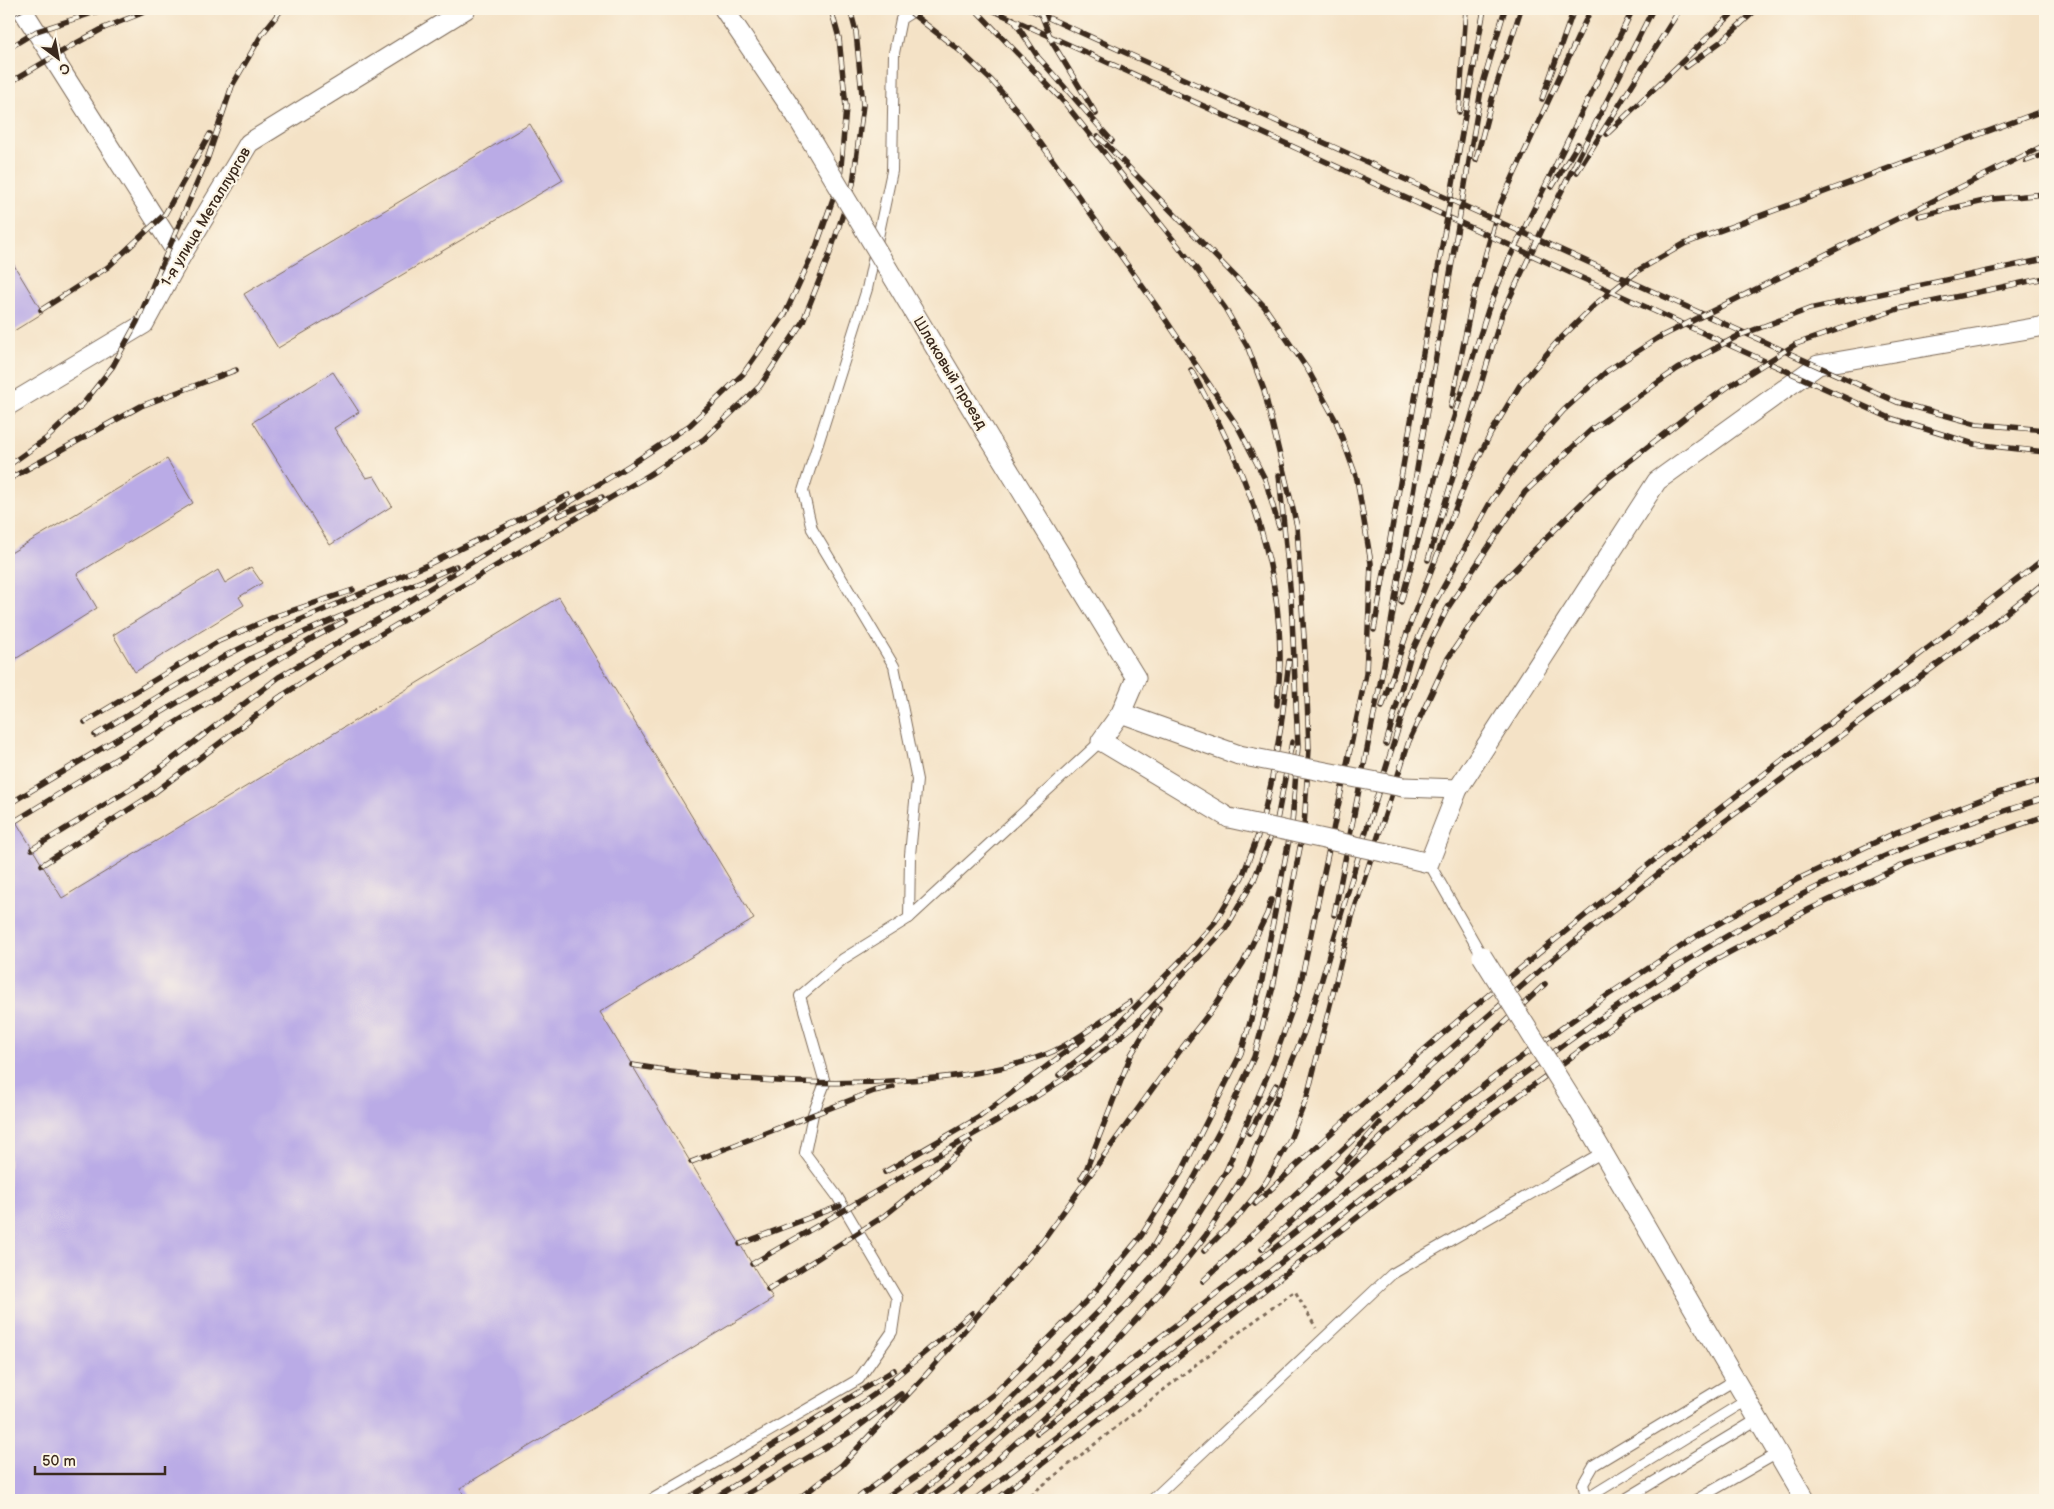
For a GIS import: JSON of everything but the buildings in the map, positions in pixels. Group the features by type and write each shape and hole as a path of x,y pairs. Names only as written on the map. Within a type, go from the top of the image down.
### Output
{"street":[{"path":"22,9 180,258"},
{"name":"1-я улица Металлургов","path":"9,405 144,324 180,258 250,143 466,9"},
{"name":"Шлаковый проезд","path":"724,9 797,117 1136,678 1121,713 1101,741"},
{"path":"1101,741 1229,818 1429,864 1458,789 1657,481 1818,365 2045,326"},
{"path":"1121,713 1239,754 1404,787 1458,789"},
{"path":"1482,956 1577,1108 1805,1500"}],"lane":[{"path":"909,918 910,855 917,780 894,666 812,529 803,491 867,289 892,172 894,52 901,19 917,9"},
{"path":"652,1500 859,1379 892,1332 897,1298 837,1196 805,1153 814,1114 825,1083 800,996 843,959 909,918 1101,741"},
{"path":"1429,864 1482,956"},
{"path":"1152,1500 1392,1274 1603,1152"},
{"path":"1736,1380 1594,1465 1583,1484 1587,1500 1747,1400"},
{"path":"1624,1500 1758,1419"},
{"path":"1696,1500 1778,1453"}],"path":[{"path":"1024,1500 1199,1362 1295,1291 1324,1339"}],"railway":[{"path":"9,15 22,9"},
{"path":"9,48 37,31 105,9"},
{"path":"9,83 104,28 152,9"},
{"path":"9,465 47,438 83,404 113,366 137,322 207,160 232,86 262,34 282,9"},
{"path":"32,849 145,780 279,677 396,609 630,465 690,425 743,374 785,314 816,247 840,179 846,107 839,38 831,9"},
{"path":"277,699 327,666 649,475 704,439 760,386 803,321 830,253 853,184 863,105 856,32 850,9"},
{"path":"906,9 959,50 992,81 1020,114 1155,304 1238,427 1265,479 1279,527"},
{"path":"975,9 1063,101"},
{"path":"990,9 1890,418 1974,444 2045,452"},
{"path":"1029,9 1897,402 1977,424 2045,430"},
{"path":"1459,112 1466,9"},
{"path":"1374,630 1484,9"},
{"path":"1334,915 1385,659 1481,90 1505,9"},
{"path":"1476,160 1492,99 1521,9"},
{"path":"1542,99 1574,9"},
{"path":"1451,407 1472,302 1499,207 1591,9"},
{"path":"1401,602 1440,461 1488,310 1508,261 1633,9"},
{"path":"1428,560 1502,314 1653,9"},
{"path":"1577,172 1680,9"},
{"path":"1607,134 1737,9"},
{"path":"1686,67 1723,40 1757,9"},
{"path":"1040,11 1052,42 1096,114"},
{"path":"1013,19 1038,57 1112,141"},
{"path":"882,1500 940,1460 997,1413 1105,1305 1154,1245 1226,1119 1254,1057 1273,987 1304,827 1309,749 1297,526 1264,390 1248,348 1225,308 1198,271 1060,97"},
{"path":"1382,707 1409,627 1465,484 1491,433 1520,385 1557,342 1597,303 1639,270 1684,244 2045,110"},
{"path":"41,310 108,267 165,214 210,134"},
{"path":"1098,136 1264,306 1308,370 1336,421 1357,479 1371,563 1366,674 1299,991 1274,1060 1226,1171"},
{"path":"1552,187 1578,144"},
{"path":"1386,744 1411,654 1434,604 1491,501 1525,453 1564,410 1607,371 1658,338 2045,145"},
{"path":"2026,161 2045,154"},
{"path":"1918,216 1993,199 2045,194"},
{"path":"967,1487 1060,1403 1160,1293 1206,1235 1246,1172 1303,1035 1319,989 1362,844 1405,707 1423,657 1447,609 1525,492 1591,430 1677,369 1738,336 1809,309 2045,259"},
{"path":"1204,1251 1236,1219 1266,1182 1289,1142 1307,1097 1352,917 1409,741 1448,658 1495,589 1604,481 1687,416 1729,386 1796,344 1898,309 2045,278"},
{"path":"9,479 141,406 236,370"},
{"path":"1191,370 1226,438 1241,473 1255,509 1265,546 1274,583 1279,621 1280,666 1277,705"},
{"path":"855,1500 994,1394 1093,1294 1141,1236 1182,1171 1241,1053 1261,985 1292,824 1298,746 1291,597 1279,475"},
{"path":"95,735 225,656 277,630 427,565 569,495"},
{"path":"558,516 602,497"},
{"path":"1255,1204 1397,1073 1572,926 1728,802 2045,558"},
{"path":"9,804 250,659 307,631 456,566"},
{"path":"1203,1281 1430,1067 1547,964 1705,836 1992,624 2045,582"},
{"path":"85,722 219,641 276,616 353,590"},
{"path":"15,821 315,637 345,621"},
{"path":"1059,1075 1106,1037 1181,960 1215,922 1242,877 1259,833 1271,784 1289,661"},
{"path":"42,865 150,796 283,695"},
{"path":"752,1264 1010,1113 1089,1063 1136,1024 1226,928 1254,880 1277,820 1292,742"},
{"path":"1037,1433 1506,1068 1608,995 1700,934 1796,880 1897,832 1998,793 2045,780"},
{"path":"974,1500 1189,1335 1460,1122 1579,1034 1673,969 1738,929 1805,893 1863,865 1923,840 2045,798"},
{"path":"996,1500 1391,1191 1625,1017 1715,960 1810,909 1906,864 2045,816"},
{"path":"797,1500 842,1465 925,1376 1043,1240 1182,1048 1214,1007 1243,963 1267,914 1271,900"},
{"path":"1262,1249 1545,984"},
{"path":"632,1065 701,1075 770,1081 875,1082 962,1075 1014,1065 1047,1054 1079,1037 1130,1002"},
{"path":"1081,1178 1086,1170 1131,1055 1159,1008"},
{"path":"885,1172 978,1118 1083,1039"},
{"path":"1249,1133 1276,1085"},
{"path":"691,1162 874,1091 893,1087"},
{"path":"1337,1172 1380,1123"},
{"path":"768,1290 884,1216 970,1142"},
{"path":"912,1500 1041,1390 1124,1308 1173,1254 1230,1165"},
{"path":"740,1244 840,1206"},
{"path":"711,1500 822,1431 875,1394 972,1313"},
{"path":"926,1500 956,1478 1091,1359"},
{"path":"685,1500 894,1370"},
{"path":"737,1500 854,1430 901,1394"},
{"path":"950,1500 972,1483"}]}
